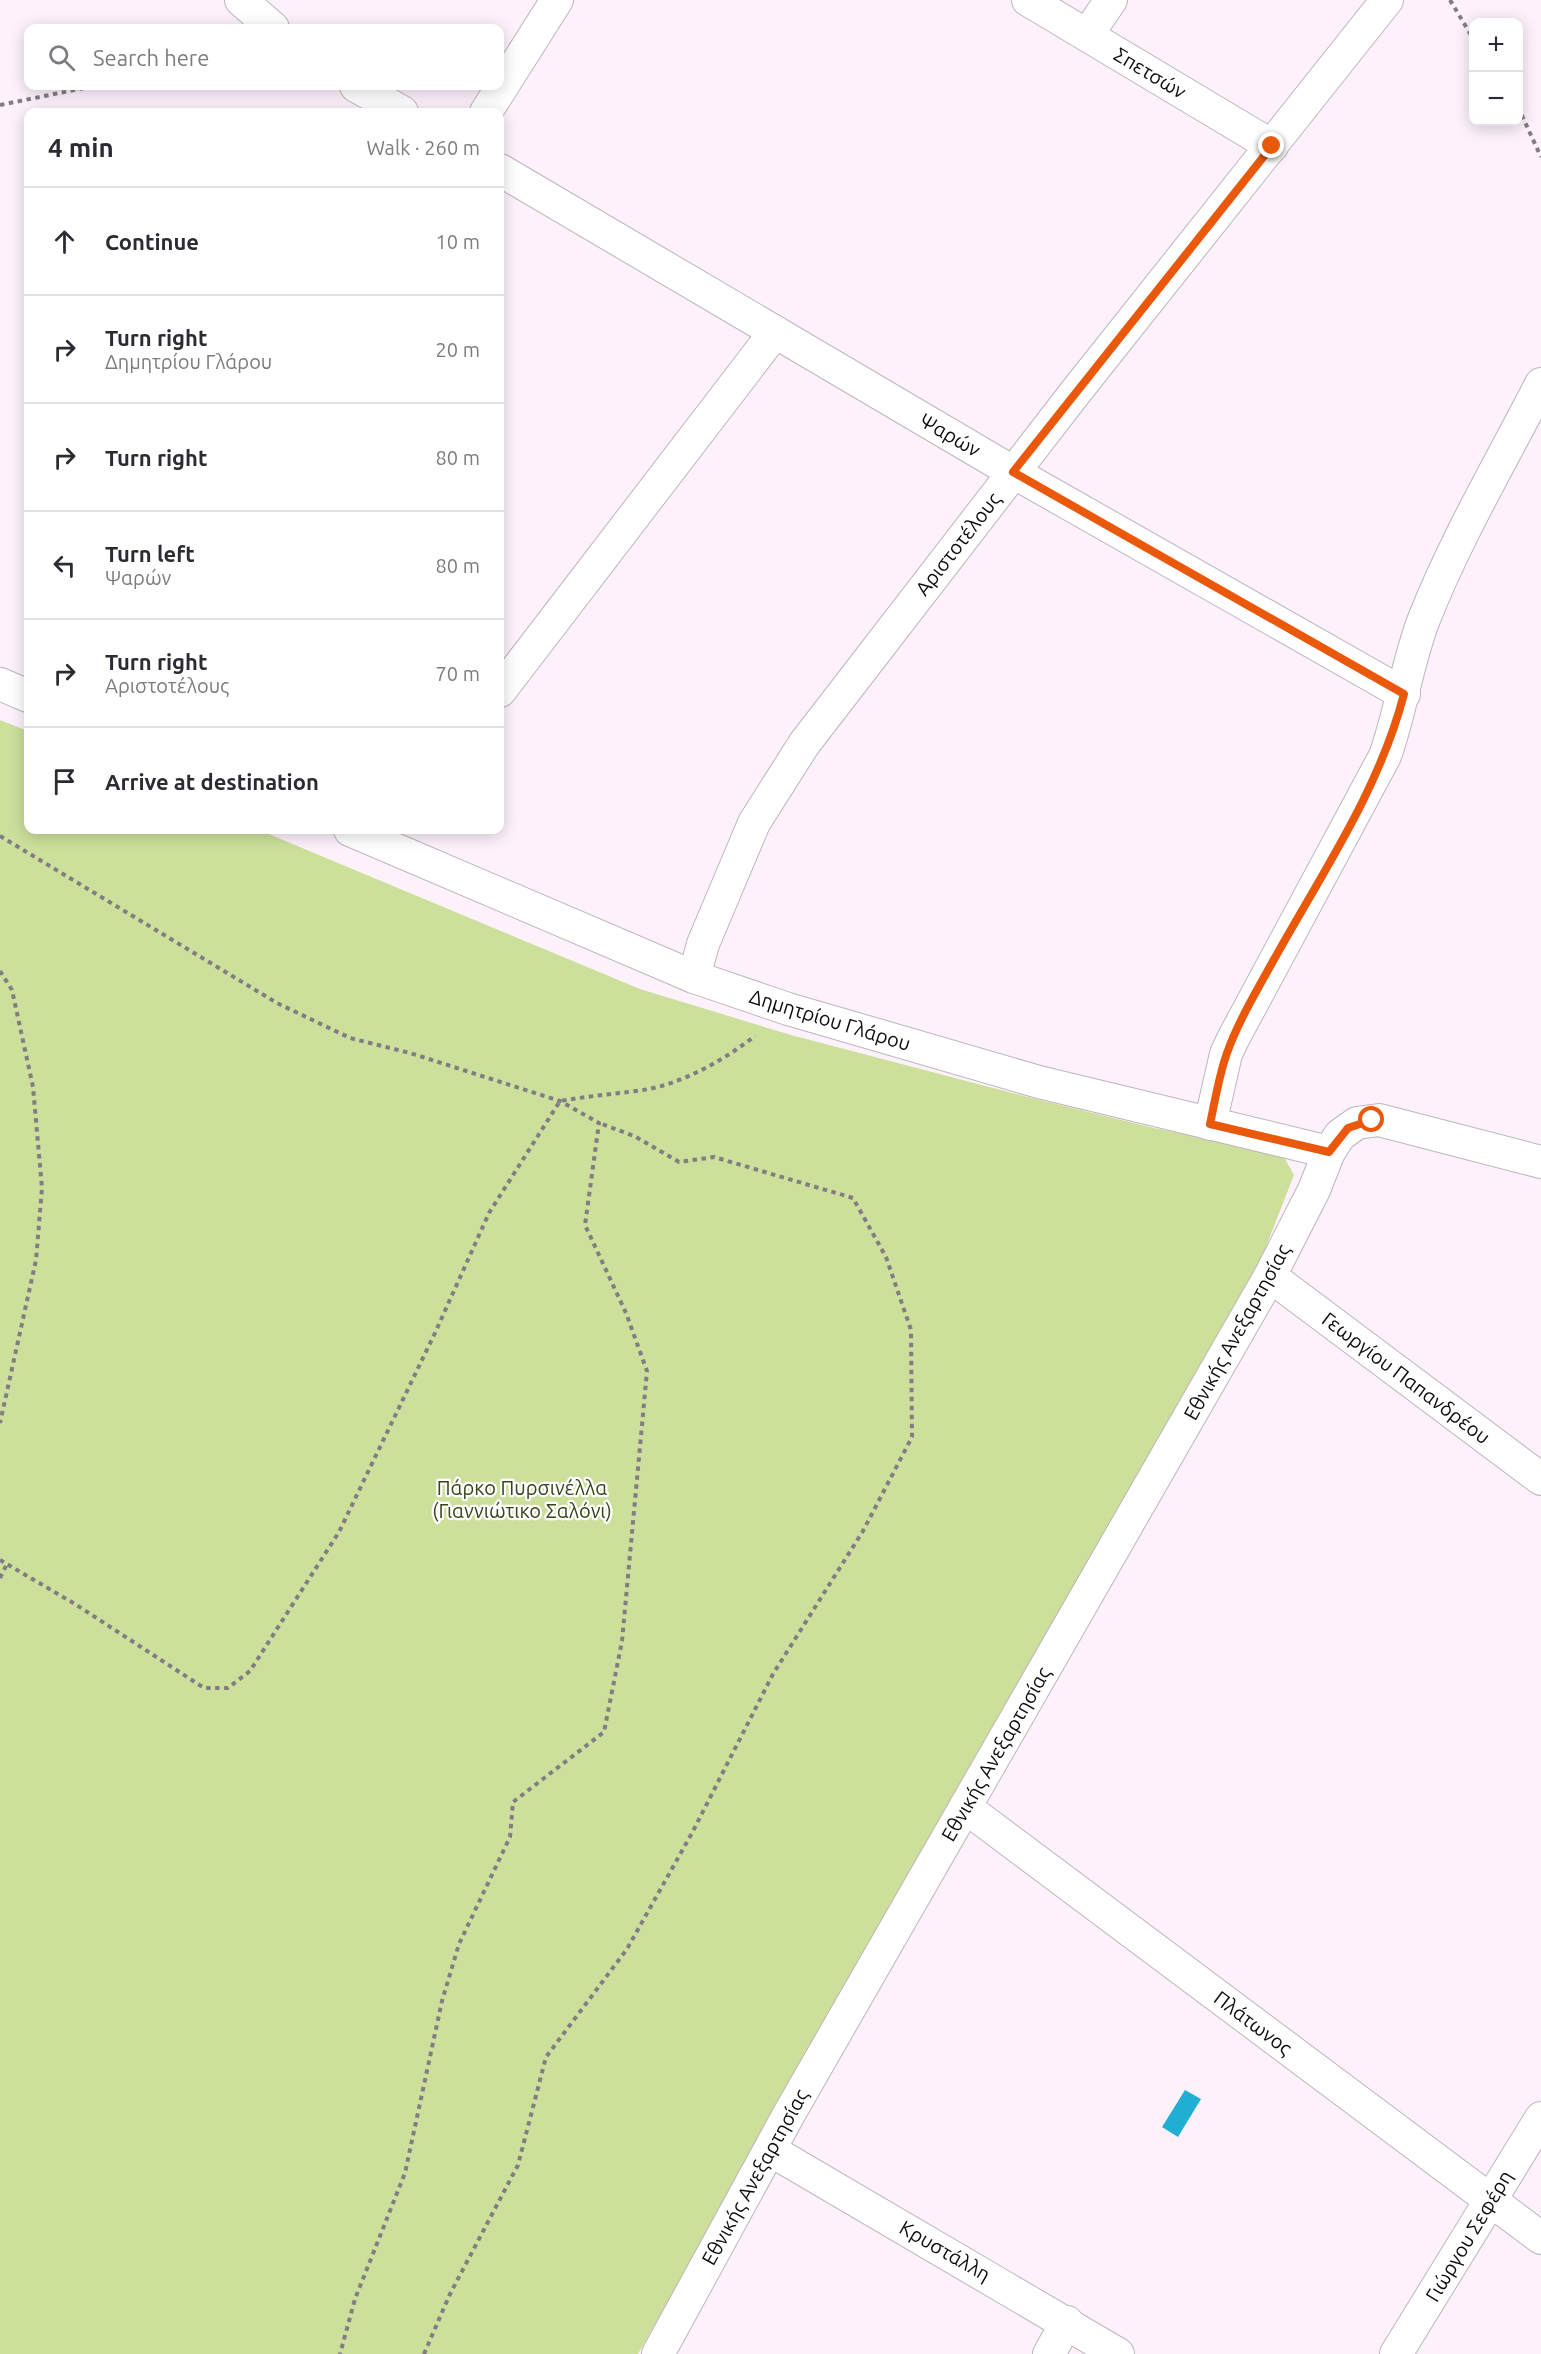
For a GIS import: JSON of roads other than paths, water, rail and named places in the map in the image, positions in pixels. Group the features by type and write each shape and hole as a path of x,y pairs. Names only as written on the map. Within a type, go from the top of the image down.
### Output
{"street":[{"path":"241,0 268,24"},
{"path":"504,84 557,0"},
{"name":"Σπετσών","path":"1028,0 1272,146"},
{"path":"1087,35 1111,0"},
{"name":"Αριστοτέλους","path":"694,977 703,944 754,823 775,788 824,718 1013,472 1387,0"},
{"path":"363,90 395,108"},
{"path":"489,108 500,90"},
{"name":"Ψαρών","path":"504,172 1013,472 1404,694"},
{"path":"504,686 774,332"},
{"path":"1210,1124 1224,1062 1233,1039 1385,756 1404,694 1411,660 1440,581 1541,384"},
{"path":"0,684 24,694"},
{"name":"Δημητρίου Γλάρου","path":"388,836 694,977 788,1009 1040,1082 1329,1152"},
{"name":"Εθνικής Ανεξαρτησίας","path":"658,2354 770,2150 1270,1276 1314,1190 1329,1152 1348,1128 1379,1120 1541,1162"},
{"name":"Γεωργίου Παπανδρέου","path":"1270,1276 1541,1479"},
{"name":"Πλάτωνος","path":"965,1808 1541,2238"},
{"name":"Γιώργου Σεφέρη","path":"1396,2354 1541,2118"},
{"name":"Κρυστάλλη","path":"770,2150 1067,2322 1118,2354"},
{"path":"1049,2354 1067,2322"}],"water":[{"path":"1185,2090 1201,2099 1178,2137 1162,2127"}],"park label":[{"name":"Πάρκο Πυρσινέλλα (Γιαννιώτικο Σαλόνι)","path":"522,1500"}]}
